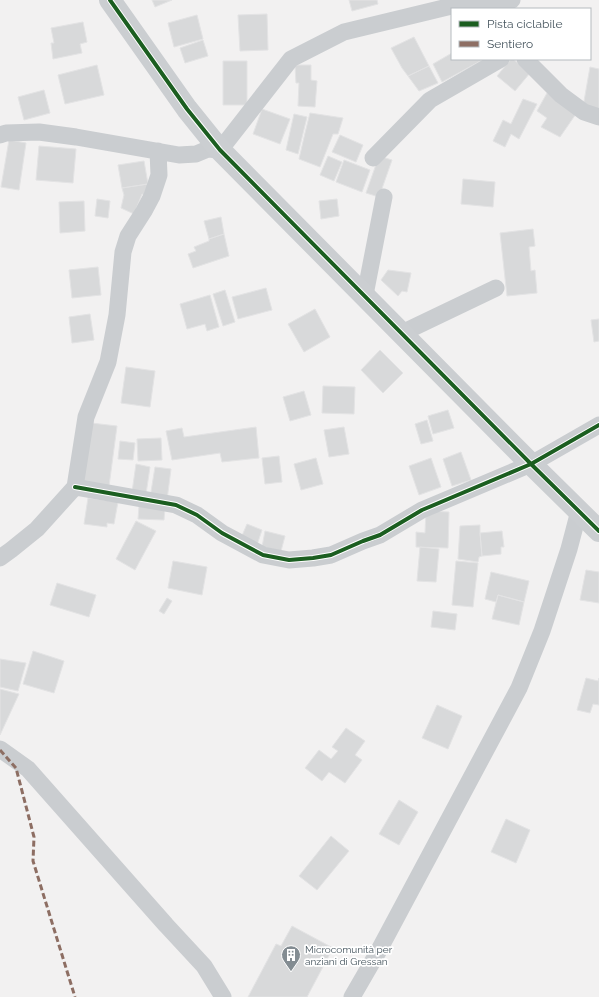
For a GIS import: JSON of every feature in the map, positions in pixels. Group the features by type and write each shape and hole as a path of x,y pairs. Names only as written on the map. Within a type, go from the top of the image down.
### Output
{"street":[{"path":"110,0 187,109 220,150 599,531"},
{"path":"220,150 291,59 344,32 459,2 489,8 512,0"},
{"path":"373,158 430,100 499,60"},
{"path":"526,60 561,95 584,112 599,117"},
{"path":"0,135 6,133 39,132 179,155 196,154 208,149 220,150"},
{"path":"0,558 37,529 75,487 86,417 108,362 118,315 123,252 128,236 152,196 159,174 158,151"},
{"path":"365,295 384,197"},
{"path":"402,333 496,288"},
{"path":"75,487 176,505 197,515 222,533 262,555 289,560 314,558 331,555 380,535 422,510 531,464 599,425"},
{"path":"352,997 378,952 519,688 542,631 569,549 579,511"},
{"path":"0,749 28,769 204,966 223,997"}],"building":[{"path":"152,0 172,0 155,7"},
{"path":"349,0 377,0 378,4 352,11"},
{"path":"267,14 268,50 240,51 238,15"},
{"path":"197,15 203,39 174,47 168,23"},
{"path":"83,22 87,42 80,44 82,53 53,59 51,43 54,43 51,28"},
{"path":"414,37 429,66 408,76 391,48"},
{"path":"203,40 208,56 185,63 180,48"},
{"path":"451,54 451,60 482,60 442,82 433,64"},
{"path":"510,60 514,60 530,73 515,91 497,76"},
{"path":"223,61 247,61 247,105 223,105"},
{"path":"97,65 104,95 65,104 58,75"},
{"path":"295,65 311,65 311,80 317,81 315,107 298,106 299,83 296,83"},
{"path":"429,66 438,83 419,91 408,76"},
{"path":"590,67 599,69 599,114 583,107"},
{"path":"44,90 50,113 24,120 18,97"},
{"path":"547,93 578,111 560,137 541,127 547,118 537,111"},
{"path":"523,99 537,104 519,139 511,134 505,147 493,141 503,120 511,124"},
{"path":"262,109 290,119 280,144 253,134"},
{"path":"310,113 343,118 338,134 333,134 320,167 299,159"},
{"path":"294,114 307,117 298,154 286,150"},
{"path":"340,135 363,145 356,162 332,152"},
{"path":"9,140 26,143 19,190 1,187"},
{"path":"39,146 76,149 73,183 36,180"},
{"path":"328,156 342,162 334,181 320,175"},
{"path":"379,156 392,160 379,197 366,193"},
{"path":"344,160 370,170 362,192 336,182"},
{"path":"144,161 148,184 122,188 118,165"},
{"path":"463,179 495,182 493,207 461,204"},
{"path":"148,184 148,196 142,194 134,214 121,208 124,195 122,188"},
{"path":"97,199 110,201 108,218 95,216"},
{"path":"337,199 339,216 321,219 319,201"},
{"path":"84,201 85,231 60,233 59,202"},
{"path":"221,217 224,234 209,239 204,221"},
{"path":"533,229 535,246 529,247 531,271 535,270 537,293 507,296 500,233"},
{"path":"224,234 229,256 193,268 188,254 196,251 194,247 209,241 209,239"},
{"path":"98,267 101,295 72,298 69,270"},
{"path":"388,270 411,273 407,292 402,291 398,296 381,280"},
{"path":"266,288 272,310 238,319 232,297"},
{"path":"225,290 235,322 223,326 213,294"},
{"path":"210,295 219,327 207,331 205,324 187,329 180,304"},
{"path":"315,309 330,337 304,352 288,324"},
{"path":"90,314 94,340 72,343 69,317"},
{"path":"599,319 599,341 594,342 591,320"},
{"path":"380,350 403,373 383,393 361,370"},
{"path":"126,367 155,371 150,407 121,403"},
{"path":"323,386 355,387 354,414 322,413"},
{"path":"304,391 311,415 290,421 283,397"},
{"path":"448,410 454,428 433,434 428,416"},
{"path":"427,420 433,441 421,444 415,424"},
{"path":"91,423 117,426 109,486 83,483"},
{"path":"256,427 259,458 222,462 220,453 172,460 166,431 182,428 184,437"},
{"path":"344,427 349,454 329,457 324,430"},
{"path":"161,438 162,460 138,461 137,439"},
{"path":"120,441 135,443 133,460 118,459"},
{"path":"461,452 471,480 452,486 443,459"},
{"path":"279,456 282,482 265,484 262,458"},
{"path":"316,458 323,484 301,490 294,464"},
{"path":"431,458 441,487 419,495 409,466"},
{"path":"136,464 150,467 146,494 132,492"},
{"path":"155,467 171,469 167,500 150,498"},
{"path":"88,498 118,502 114,524 107,523 107,527 84,524"},
{"path":"139,506 165,508 164,520 138,519"},
{"path":"426,511 449,512 448,548 416,547 416,532 425,533"},
{"path":"136,521 156,531 135,570 116,559"},
{"path":"247,524 262,530 257,545 241,538"},
{"path":"480,525 482,556 479,557 478,562 458,559 460,526"},
{"path":"265,531 285,536 281,551 262,547"},
{"path":"502,531 504,547 501,547 501,554 482,556 480,533"},
{"path":"420,547 439,549 436,582 417,581"},
{"path":"173,561 207,567 202,595 168,588"},
{"path":"456,561 478,563 473,607 452,605"},
{"path":"586,570 599,572 599,603 580,600"},
{"path":"491,572 529,581 524,602 498,595 496,602 485,599"},
{"path":"57,583 96,595 89,617 50,605"},
{"path":"498,595 524,602 519,625 492,619"},
{"path":"167,598 172,601 164,614 159,611"},
{"path":"433,611 457,614 455,630 431,627"},
{"path":"33,651 64,661 54,693 23,684"},
{"path":"0,659 26,663 18,691 0,687"},
{"path":"586,678 598,681 599,678 599,705 593,704 590,713 577,710"},
{"path":"0,689 19,694 0,735"},
{"path":"437,705 462,716 448,749 422,738"},
{"path":"346,728 365,741 355,755 362,760 345,783 329,772 322,781 305,768 319,750 331,759 338,751 332,747"},
{"path":"399,800 418,812 399,845 379,834"},
{"path":"506,819 530,830 516,863 491,852"},
{"path":"331,836 349,851 317,890 299,876"},
{"name":"Microcomunità per anziani di Gressan","path":"292,926 333,948 307,997 248,997 276,944 281,946"}],"marked path":[{"path":"0,750 16,768 34,837 33,861 75,997"}],"cycle path":[{"path":"110,0 187,109 220,150 599,531"},
{"path":"75,487 176,505 197,515 222,533 263,555 289,560 313,558 331,555 380,535 422,510 531,464 599,425"}],"place":[{"name":"Microcomunità per anziani di Gressan","path":"291,972"}]}
